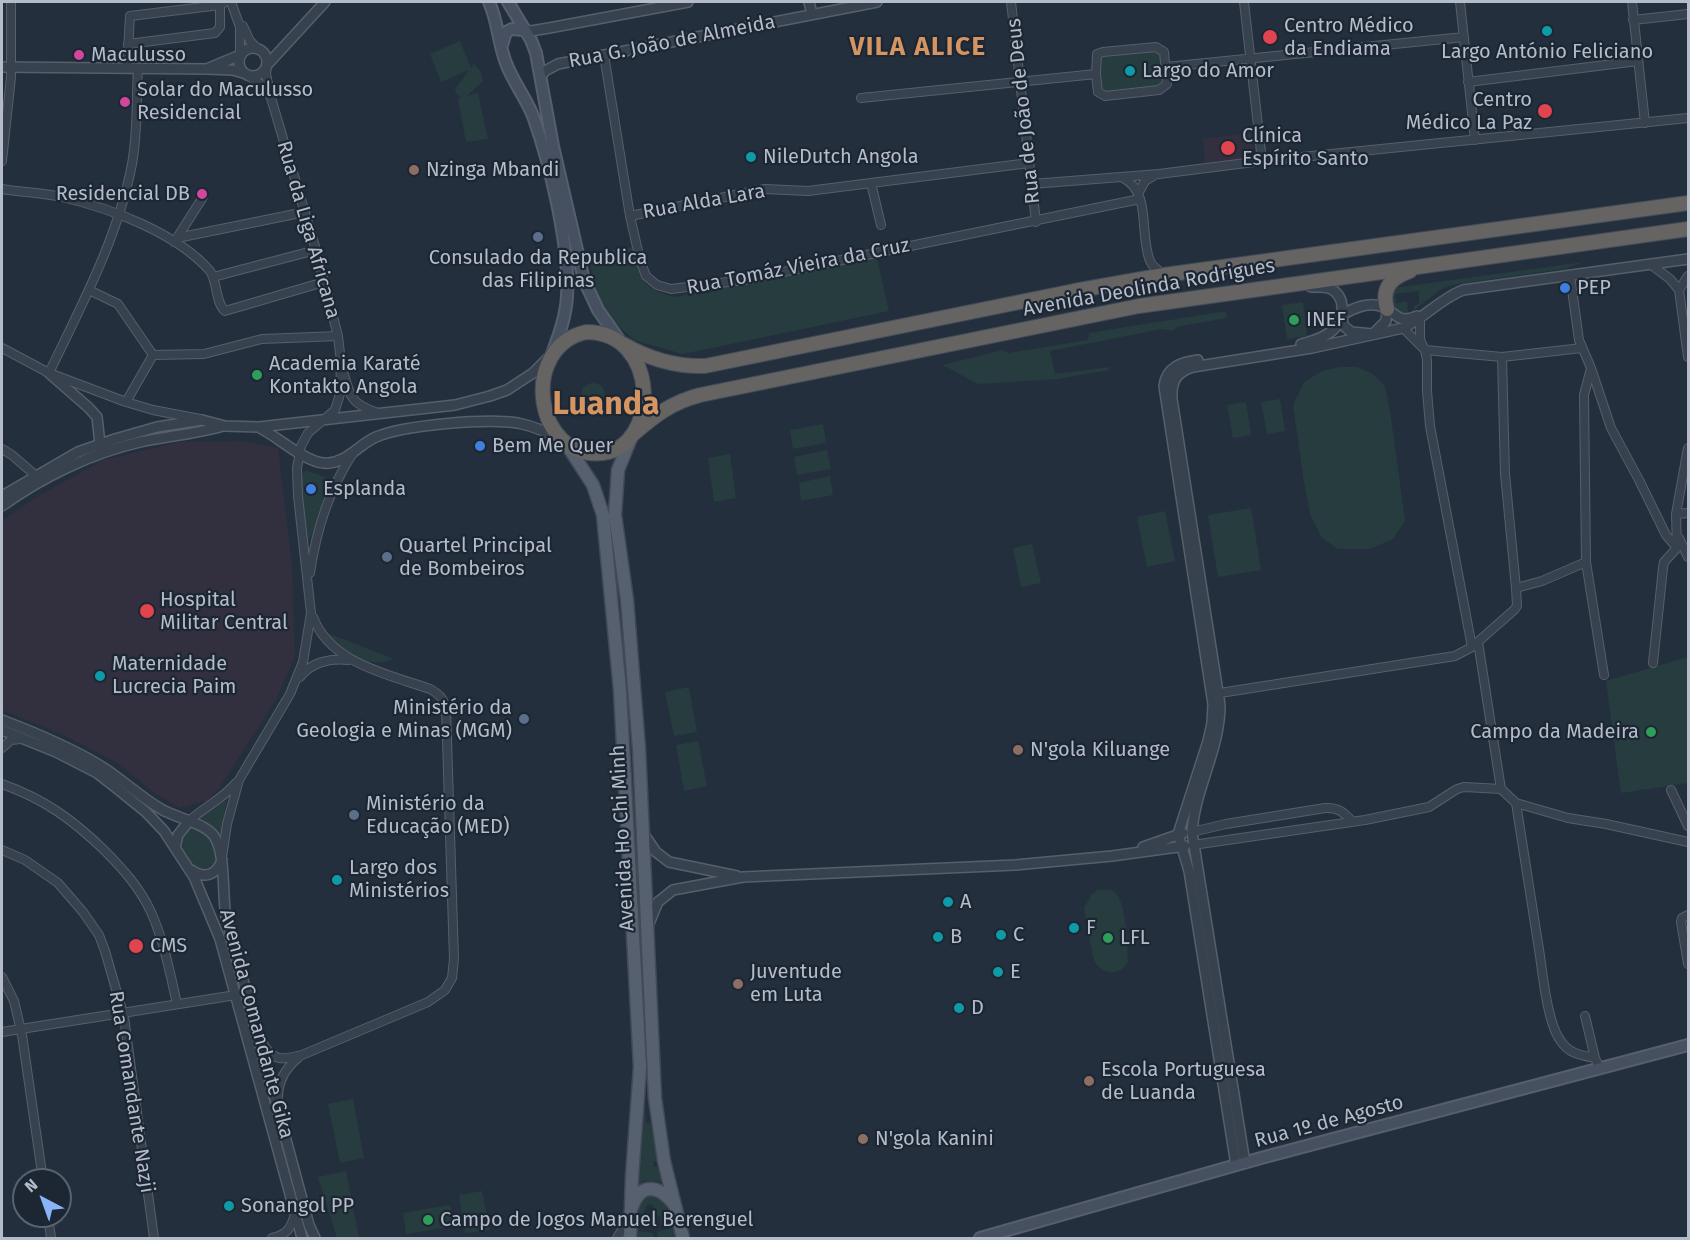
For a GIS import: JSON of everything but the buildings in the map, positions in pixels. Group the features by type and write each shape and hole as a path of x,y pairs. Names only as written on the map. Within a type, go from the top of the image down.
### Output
{"highway":[{"name":"Avenida Deolinda Rodrigues","path":"623,344 642,355 661,361 688,366 705,366 1164,275 1689,203"},
{"name":"Avenida Deolinda Rodrigues","path":"631,436 666,408 681,400 700,395 1139,306 1689,229"},
{"path":"1387,309 1386,291 1390,282 1397,276 1430,265"},
{"path":"586,332 604,334 623,344 637,363 644,387 643,408 631,436 621,447 604,453 586,452 567,445 551,423 543,399 543,376 552,354 570,337 586,332"}],"main road":[{"path":"489,2 502,53 532,115 555,199 567,276 567,297 552,354"},
{"path":"508,2 536,53 577,258 584,280 598,310 623,344"},
{"path":"502,53 504,33 512,29 524,30"},
{"path":"514,80 522,88 528,90 536,87 541,76"},
{"name":"Avenida Ho Chi Minh","path":"631,436 618,470 615,515 631,646 639,756 655,1098 662,1152 683,1239"},
{"name":"Avenida Ho Chi Minh","path":"567,445 593,485 603,515 616,640 625,768 640,1067 630,1239"},
{"name":"Rua 1º de Agosto","path":"980,1239 1240,1164 1689,1045"},
{"path":"630,1214 635,1200 642,1191 648,1189 664,1193 675,1205"}],"street":[{"path":"2,161 9,106 7,67 11,2"},
{"path":"231,2 249,41 266,57 267,65"},
{"path":"7,67 207,69 233,70 252,76 261,73 325,2"},
{"name":"Rua G. João de Almeida","path":"524,30 536,30 688,2"},
{"path":"809,2 812,14"},
{"name":"Rua G. João de Almeida","path":"541,76 549,68 558,64 812,14 832,6 877,2"},
{"name":"Rua de João de Deus","path":"1011,2 1036,222"},
{"path":"1244,2 1262,161"},
{"path":"1460,2 1475,140"},
{"path":"1632,2 1645,123"},
{"path":"127,68 128,44 130,16 223,3 220,27 215,33 128,44"},
{"path":"235,12 242,35 238,62 245,74 260,84 271,98"},
{"path":"1634,20 1689,14"},
{"path":"1166,67 1464,37"},
{"path":"207,69 240,55 246,49 268,51 284,45"},
{"path":"1160,48 1164,52 1166,67 1167,84 1159,90 1101,95 1098,92 1097,54 1103,51 1160,48"},
{"name":"Rua Tomáz Vieira da Cruz","path":"604,55 630,216 640,260 646,276 664,288 680,290 744,280 1036,222 1139,196"},
{"path":"1468,82 1638,61"},
{"name":"Rua da Liga Africana","path":"267,65 266,74 271,98 316,250 338,336 341,362 349,395 362,407 382,414"},
{"path":"49,373 89,290 119,215 134,151 138,68"},
{"path":"861,98 1096,74"},
{"path":"1032,184 1159,174 1262,161 1689,118"},
{"name":"Rua Alda Lara","path":"630,216 753,191 808,190 1029,163"},
{"path":"1139,196 1145,181 1159,174"},
{"path":"1121,177 1131,183 1139,196 1150,263 1164,275"},
{"path":"871,183 881,225"},
{"path":"2,189 61,197 119,215 175,240 206,267 213,277 221,307 225,311 324,282"},
{"path":"175,240 203,197"},
{"path":"175,240 305,212"},
{"path":"213,277 316,250"},
{"path":"1240,1164 1192,832 1195,806 1219,730 1220,693 1172,399 1172,383 1179,373 1193,366 1312,348 1402,328 1442,300 1462,290 1689,259"},
{"path":"1140,279 1150,263"},
{"path":"1650,264 1670,279 1679,290 1689,357"},
{"path":"1570,275 1577,330 1611,429 1640,480 1666,535 1677,548"},
{"path":"1679,290 1689,276"},
{"path":"1276,286 1330,288 1340,298 1343,325 1351,332 1372,334 1384,325 1388,317 1387,309"},
{"path":"89,290 118,304 153,355"},
{"path":"1240,1164 1189,871 1178,834 1208,741 1213,704 1164,397 1164,381 1172,369 1188,361 1312,342 1337,326 1342,315 1364,306 1378,305 1402,320 1424,314"},
{"path":"1424,314 1420,340 1425,350 1428,375 1430,426 1475,644 1501,789"},
{"path":"1402,328 1425,350 1502,357 1582,348"},
{"path":"153,355 204,354 262,339 338,336"},
{"path":"2,348 49,373 126,402 225,426 259,427 455,405 498,394 533,373 552,354"},
{"path":"126,402 153,355"},
{"path":"1220,693 1455,656 1475,644 1517,606 1505,474 1502,357"},
{"name":"Rua da Liga Africana","path":"300,453 308,434 330,415 338,404 341,362"},
{"path":"1591,368 1584,395 1586,562 1604,675"},
{"path":"49,373 94,412 99,423 100,444"},
{"path":"2,496 65,458 100,444 157,427 202,420"},
{"path":"259,427 300,453 318,462 330,463 341,460 369,440 386,433 484,422 525,425 554,436 567,445"},
{"path":"2,506 56,474 111,450 140,442 199,433 225,426"},
{"path":"1653,663 1664,562 1677,548 1676,514 1689,448"},
{"path":"2,450 12,455 36,475"},
{"path":"308,587 314,551 332,492 354,452"},
{"path":"293,689 308,643 311,613 297,486 300,453"},
{"path":"1676,514 1689,513"},
{"path":"1678,537 1689,556"},
{"path":"1516,588 1542,581 1586,562"},
{"path":"258,1034 265,1048 277,1058 285,1059 302,1055 428,1002 445,990 452,978 454,959 449,770 444,700 430,689 354,661 329,644 319,632 311,613"},
{"path":"189,869 197,874 212,874 218,869 222,858 226,824 239,780 303,673 319,663 336,660 354,661"},
{"name":"Avenida Comandante Gika","path":"2,720 44,736 102,767 153,804 213,833 222,858 222,897 226,917 309,1225 315,1239"},
{"name":"Avenida Comandante Gika","path":"2,730 56,752 96,773 146,812 164,831 189,869 213,919 302,1239"},
{"path":"2,748 11,740 21,739"},
{"path":"175,848 178,835 189,821 221,798 239,780"},
{"path":"2,784 26,794 68,818 87,832 126,872 151,911 165,949 177,1004"},
{"path":"646,932 658,902 673,891 742,877 1003,866 1112,856 1353,822 1429,807 1464,787 1501,789 1516,802 1558,816 1689,842"},
{"path":"1671,789 1689,826"},
{"path":"1516,802 1545,986 1554,1026 1559,1040 1575,1055 1595,1058"},
{"path":"1112,856 1178,834 1325,808 1334,807 1341,810 1353,822"},
{"path":"1153,844 1174,828 1185,810"},
{"path":"642,830 653,849 664,859 742,877"},
{"name":"Rua Comandante Nazji","path":"2,850 25,860 58,883 99,935 123,1013 154,1239"},
{"path":"1689,915 1682,918 1681,922 1689,964"},
{"path":"2,977 14,1001 20,1029 41,1168"},
{"path":"2,1032 236,995"},
{"path":"1585,1016 1595,1058 1600,1069"},
{"path":"279,1113 279,1086 282,1076 287,1067 302,1055"},
{"path":"272,1239 284,1235 289,1230 296,1213"},
{"path":"617,1239 630,1214"}],"shaded area":[{"name":"Clínica Espírito Santo","path":"1251,133 1254,158 1205,163 1203,139"},
{"name":"Hospital Militar Central","path":"242,441 278,448 292,566 295,656 277,698 218,790 206,801 180,808 155,793 116,762 61,734 2,710 2,521 40,495 103,460 180,442"}],"green space":[{"path":"460,41 471,68 474,64 481,72 483,81 467,96 478,93 488,139 466,142 458,99 461,98 455,89 469,70 441,82 430,54"},
{"path":"1160,49 1163,86 1101,92 1097,54"},
{"path":"632,247 643,281 654,290 675,297 876,254 889,311 683,354 636,341 608,318 596,291 588,254"},
{"path":"1584,262 1564,269 1451,285 1440,290 1413,311 1414,306 1419,304 1419,291 1395,294 1396,303 1407,301 1408,313 1399,312 1392,305 1393,288"},
{"name":"INEF","path":"1303,302 1307,336 1287,339 1282,305"},
{"path":"1226,311 1227,318 1180,326 1172,331 1162,329 1050,351 1055,374 1109,367 1109,370 1058,379 978,384 943,365 1003,350 1008,353 1088,340 1089,333"},
{"path":"1340,367 1357,367 1373,374 1385,386 1390,410 1405,521 1393,539 1370,549 1338,549 1322,538 1310,514 1304,482 1293,405 1304,382 1322,371"},
{"path":"593,383 601,387 605,395 601,403 593,407 585,403 581,395 585,387"},
{"path":"1280,399 1285,431 1267,434 1261,402"},
{"path":"1246,402 1251,435 1233,438 1227,405"},
{"path":"823,424 826,443 793,449 790,430"},
{"path":"827,450 831,469 797,475 794,457"},
{"path":"730,454 736,498 714,502 708,458"},
{"path":"306,470 327,478 327,497 307,546 298,478"},
{"path":"830,476 833,495 801,501 799,483"},
{"path":"1251,508 1261,570 1218,577 1208,515"},
{"path":"1165,511 1175,561 1147,567 1137,517"},
{"path":"1032,544 1041,583 1021,587 1013,548"},
{"path":"322,631 394,659 373,662 355,657"},
{"name":"Campo da Madeira","path":"1688,657 1688,783 1621,793 1606,681"},
{"path":"689,687 697,732 674,736 665,692"},
{"path":"698,741 707,786 684,791 676,745"},
{"path":"227,800 219,841 196,821"},
{"path":"196,826 211,833 218,858 213,866 201,871 187,864 177,840 188,829"},
{"name":"LFL","path":"1098,890 1113,891 1118,896 1124,912 1128,961 1115,972 1099,968 1093,957 1084,908 1092,894"},
{"path":"643,1074 646,1123 650,1123 658,1161 653,1162 653,1167 660,1167 663,1182 644,1181 635,1187"},
{"path":"353,1099 364,1158 340,1163 328,1104"},
{"path":"346,1171 359,1238 337,1238 318,1177"},
{"path":"482,1191 490,1230 465,1233 459,1195"},
{"path":"656,1194 666,1199 678,1238 658,1238 657,1232 673,1227 672,1222 661,1225 660,1216 655,1217 653,1205 648,1204 644,1211 644,1227 639,1226 639,1231 653,1233 654,1238 636,1238 636,1217 639,1205 648,1197"},
{"name":"Campo de Jogos Manuel Berenguel","path":"450,1205 455,1226 406,1234 403,1213"}],"place":[{"name":"Largo António Feliciano","path":"1547,31"},
{"name":"Centro Médico da Endiama","path":"1270,37"},
{"name":"Maculusso","path":"79,55"},
{"name":"Largo do Amor","path":"1130,71"},
{"name":"Solar do Maculusso Residencial","path":"125,102"},
{"name":"Centro Médico La Paz","path":"1545,111"},
{"name":"Clínica Espírito Santo","path":"1228,148"},
{"name":"NileDutch Angola","path":"751,157"},
{"name":"Nzinga Mbandi","path":"414,170"},
{"name":"Residencial DB","path":"202,194"},
{"name":"Consulado da Republica das Filipinas","path":"538,237"},
{"name":"PEP","path":"1565,288"},
{"name":"INEF","path":"1294,320"},
{"name":"Academia Karaté Kontakto Angola","path":"257,375"},
{"name":"Bem Me Quer","path":"480,446"},
{"name":"Esplanda","path":"311,489"},
{"name":"Quartel Principal de Bombeiros","path":"387,557"},
{"name":"Hospital Militar Central","path":"147,611"},
{"name":"Maternidade Lucrecia Paim","path":"100,676"},
{"name":"Ministério da Geologia e Minas (MGM)","path":"524,719"},
{"name":"Campo da Madeira","path":"1651,732"},
{"name":"N'gola Kiluange","path":"1018,750"},
{"name":"Ministério da Educação (MED)","path":"354,815"},
{"name":"Largo dos Ministérios","path":"337,880"},
{"name":"A","path":"948,902"},
{"name":"F","path":"1074,928"},
{"name":"C","path":"1001,935"},
{"name":"B","path":"938,937"},
{"name":"LFL","path":"1108,938"},
{"name":"CMS","path":"136,946"},
{"name":"E","path":"998,972"},
{"name":"Juventude em Luta","path":"738,984"},
{"name":"D","path":"959,1008"},
{"name":"Escola Portuguesa de Luanda","path":"1089,1081"},
{"name":"N'gola Kanini","path":"863,1139"},
{"name":"Sonangol PP","path":"229,1206"},
{"name":"Campo de Jogos Manuel Berenguel","path":"428,1220"}],"district":[{"name":"VILA ALICE","path":"918,48"},
{"name":"Luanda","path":"606,405"}]}
